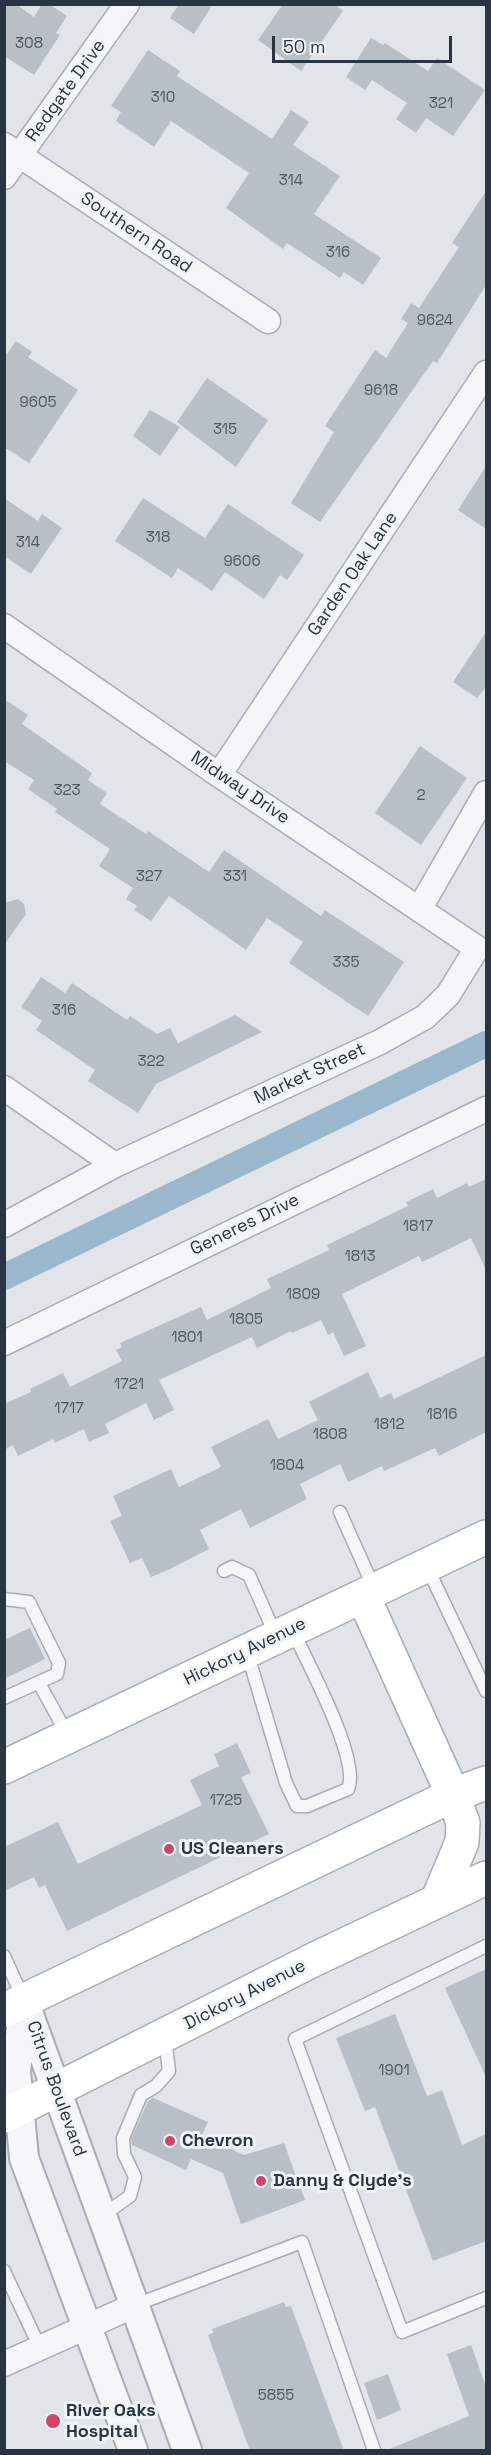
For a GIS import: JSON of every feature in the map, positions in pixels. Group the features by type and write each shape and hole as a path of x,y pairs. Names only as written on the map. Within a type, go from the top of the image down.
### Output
{"main road":[{"name":"Hickory Avenue","path":"4,1767 486,1537"},
{"path":"369,1593 463,1823 462,1842 438,1899"},
{"path":"14,2005 453,1795 486,1783"},
{"name":"Dickory Avenue","path":"12,2113 438,1899 486,1878"}],"street":[{"name":"Redgate Drive","path":"4,177 12,150 127,4"},
{"name":"Southern Road","path":"12,150 268,321"},
{"name":"Garden Oak Lane","path":"219,775 486,373"},
{"name":"Midway Drive","path":"4,626 219,775 477,948"},
{"path":"420,908 486,793"},
{"name":"Market Street","path":"4,1224 115,1165 380,1042 425,1017 448,994 477,948"},
{"path":"4,1088 115,1165"},
{"name":"Generes Drive","path":"4,1343 486,1109"},
{"name":"Citrus Boulevard","path":"14,2005 57,2092 187,2451"},
{"name":"Citrus Boulevard","path":"14,2005 16,2071 12,2113 24,2158 133,2451"},
{"path":"4,2364 134,2306"}],"lane":[{"path":"340,1512 369,1593"},
{"path":"426,1566 486,1690"},
{"path":"224,1571 232,1567 249,1575 284,1634 342,1737 352,1781 348,1789 307,1806 297,1806 286,1783 247,1652"},
{"path":"4,1599 29,1602 59,1663 57,1674 4,1698"},
{"path":"39,1683 68,1737"},
{"path":"486,1946 295,2039 402,2332 486,2298"},
{"path":"4,1956 14,2005"},
{"path":"101,2216 130,2196 135,2177 124,2154 123,2138 141,2096 156,2086 169,2071 165,2036"},
{"path":"134,2306 302,2242 374,2451"},
{"path":"4,2271 40,2348"}],"building":[{"path":"4,4 16,4 34,17 42,4 49,4 67,16 56,33 60,35 34,75 4,56"},
{"path":"179,4 213,4 194,34 170,18"},
{"path":"283,4 334,4 343,11 301,71 258,40"},
{"path":"371,38 383,45 385,43 428,71 437,58 485,90 453,136 426,118 416,133 396,119 407,103 372,80 365,90 346,77"},
{"path":"148,50 180,71 177,76 272,139 291,110 309,122 293,145 340,176 314,214 381,258 363,285 344,272 340,278 287,243 283,249 226,208 249,173 171,121 154,147 116,121 121,112 111,106"},
{"path":"486,191 486,285 437,363 433,361 320,522 291,503 334,432 325,426 375,350 386,358 408,323 401,319 411,303 419,308 459,247 452,243"},
{"path":"16,341 32,352 28,357 78,390 29,463 4,447 4,358"},
{"path":"207,378 268,420 236,467 177,422"},
{"path":"150,410 180,427 160,456 133,436"},
{"path":"486,466 486,529 458,510"},
{"path":"4,498 38,521 42,514 62,528 31,574 4,556"},
{"path":"143,498 205,538 228,504 304,555 287,580 280,575 264,599 225,572 212,591 178,568 172,578 115,541"},
{"path":"486,632 486,687 477,698 453,682"},
{"path":"4,699 28,715 22,724 92,773 88,780 107,793 100,804 146,834 148,831 209,872 224,850 321,916 325,910 404,962 368,1016 289,963 303,942 267,918 246,950 169,896 151,921 134,910 137,906 126,899 133,888 99,866 110,849 55,812 57,809 28,789 34,780 4,761"},
{"path":"420,746 467,778 421,845 375,813"},
{"path":"18,899 24,904 26,914 4,945 4,903"},
{"path":"41,977 65,993 72,983 127,1020 130,1016 157,1034 170,1028 178,1043 235,1015 262,1032 156,1084 138,1113 88,1081 95,1070 36,1030 42,1021 21,1007"},
{"path":"486,1179 486,1270 471,1238 422,1262 419,1256 342,1294 366,1346 344,1356 333,1332 328,1335 321,1320 292,1333 291,1331 257,1348 252,1337 159,1380 174,1410 154,1420 146,1403 105,1424 109,1433 89,1442 84,1429 55,1443 53,1439 18,1456 13,1445 4,1450 4,1404 31,1392 30,1389 63,1373 70,1387 122,1361 116,1350 122,1347 120,1343 201,1307 207,1320 271,1288 267,1279 329,1250 327,1245 408,1206 406,1202 433,1189 437,1198 467,1183 469,1187"},
{"path":"486,1355 486,1432 439,1456 435,1448 384,1471 382,1466 348,1482 340,1464 300,1484 307,1499 250,1528 241,1509 200,1530 209,1549 151,1577 142,1558 130,1563 110,1521 122,1516 113,1496 171,1469 179,1487 221,1467 211,1447 268,1419 278,1439 318,1420 309,1402 368,1372 380,1398 391,1393 394,1399"},
{"path":"30,1628 45,1659 4,1679 4,1640"},
{"path":"237,1743 251,1773 241,1777 269,1834 67,1931 45,1885 39,1888 34,1877 4,1891 4,1847 58,1822 78,1864 202,1805 190,1780 219,1766 214,1754"},
{"path":"486,1969 486,2077 445,1988"},
{"path":"395,2014 427,2096 442,2090 462,2145 486,2134 486,2241 433,2261 375,2107 365,2111 336,2038"},
{"path":"153,2098 208,2122 202,2135 244,2155 284,2143 305,2200 241,2224 223,2173 191,2159 186,2170 132,2145 131,2139 148,2101"},
{"path":"284,2302 286,2307 291,2306 344,2451 250,2451 208,2335 213,2333 212,2329"},
{"path":"471,2345 486,2387 486,2451 385,2451 469,2416 447,2354"},
{"path":"388,2374 401,2410 377,2420 364,2383"}],"waterway":[{"path":"4,1277 486,1044"}],"place":[{"name":"US Cleaners","path":"169,1849"},
{"name":"Chevron","path":"170,2141"},
{"name":"Danny & Clyde's","path":"261,2181"},
{"name":"River Oaks Hospital","path":"53,2421"}]}
